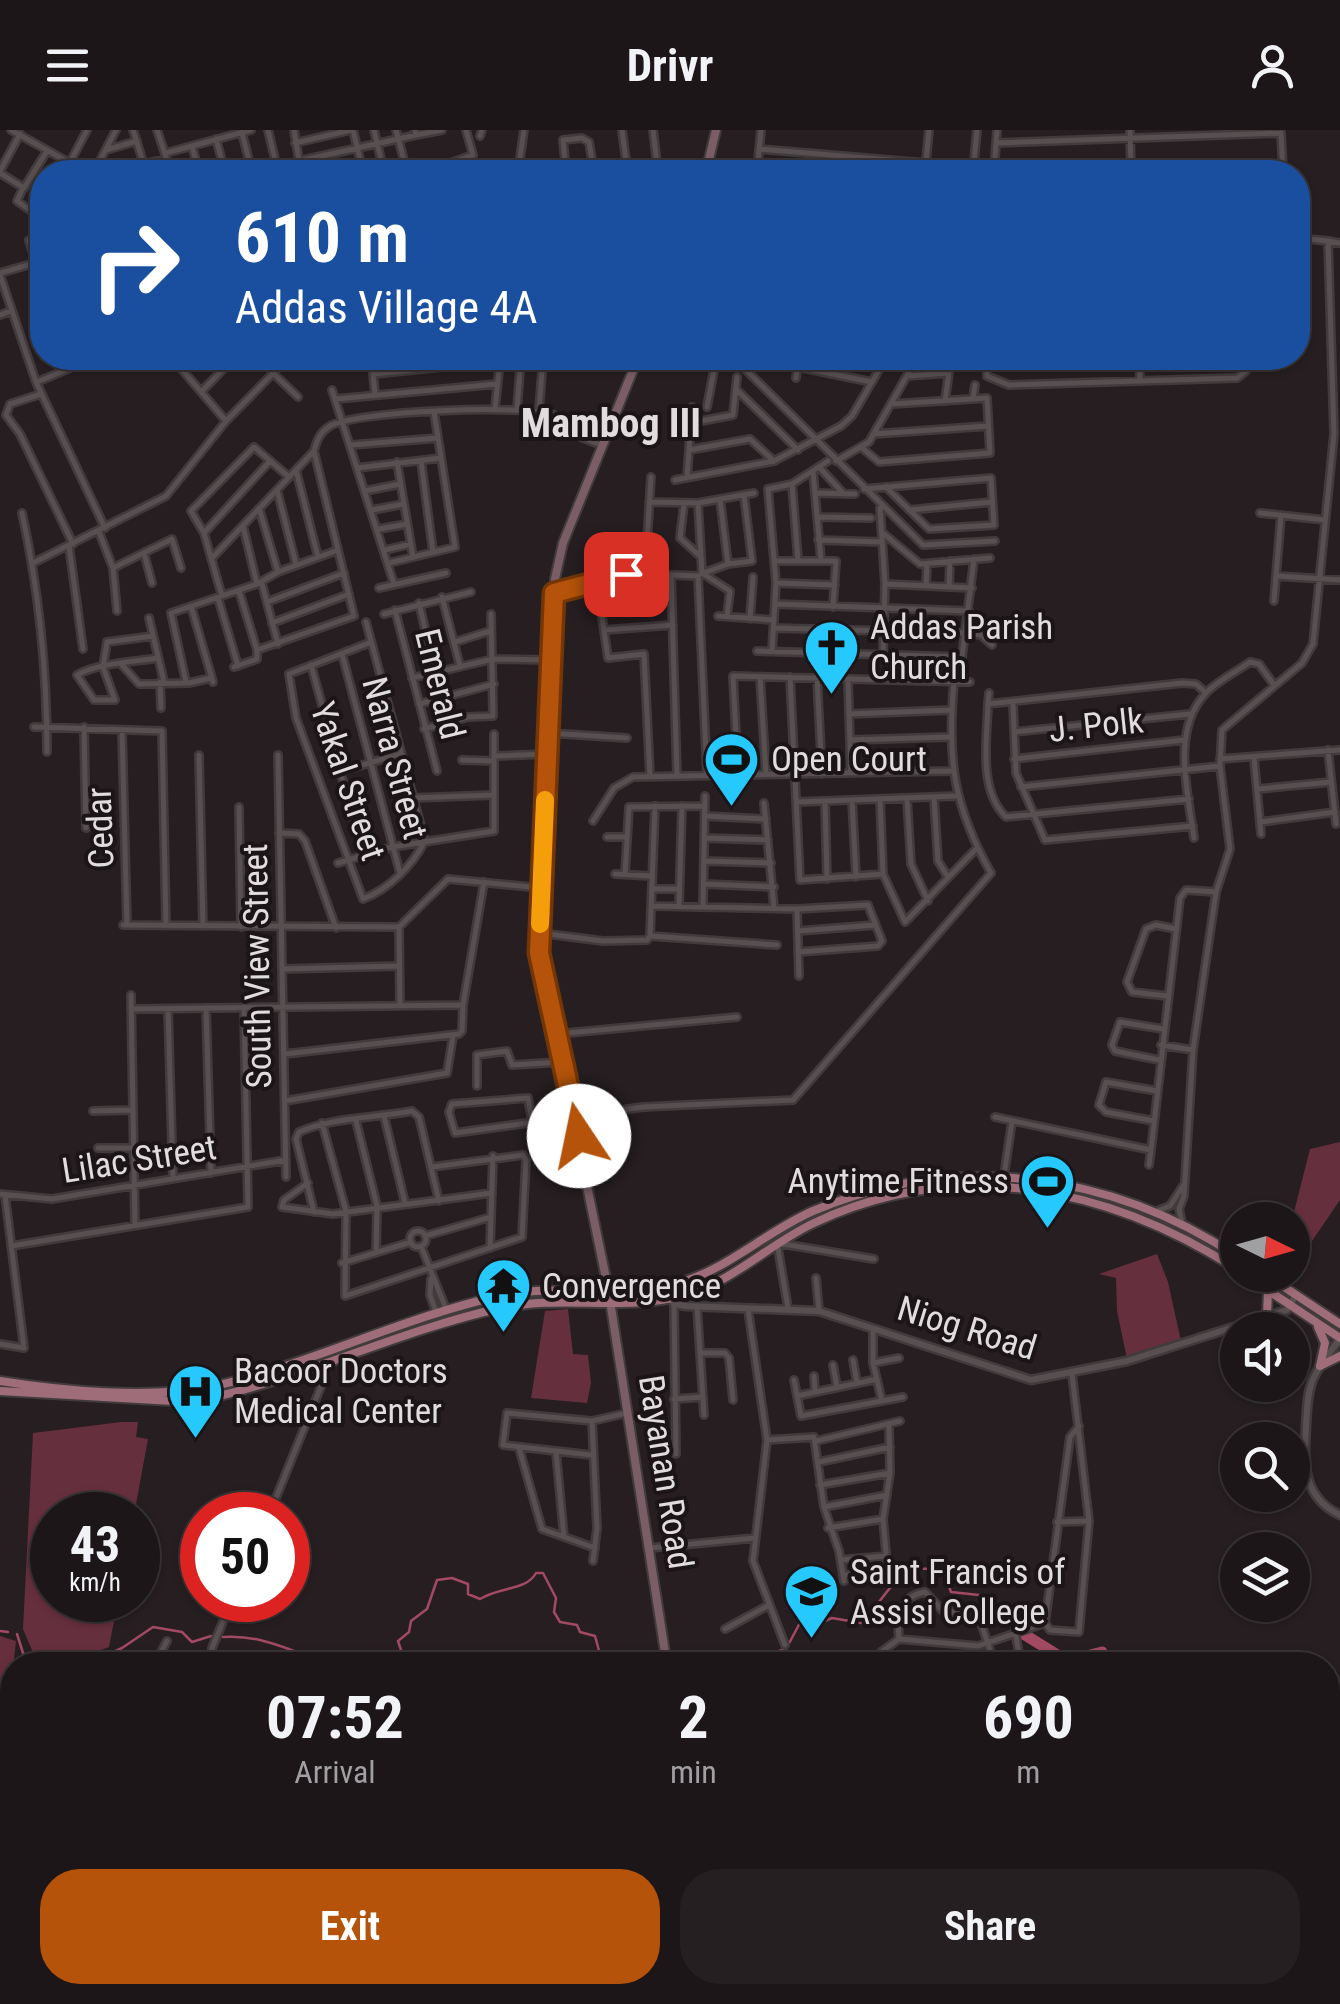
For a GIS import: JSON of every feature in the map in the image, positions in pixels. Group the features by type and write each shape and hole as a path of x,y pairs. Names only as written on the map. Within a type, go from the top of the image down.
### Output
{"main road":[{"path":"709,160 716,130"},
{"name":"Bayanan Road","path":"633,370 563,543 554,593 540,933 543,978 575,1116 630,1412 666,1652"},
{"path":"0,1380 66,1388 173,1392 236,1382 496,1296 544,1288 678,1283 710,1270 811,1212 854,1196 930,1179 1004,1176 1060,1182 1124,1204 1220,1259"},
{"path":"0,1392 197,1400 324,1365 499,1309 545,1300 673,1301 700,1290 777,1243 856,1206 945,1188 1044,1191 1124,1204 1157,1212 1220,1245"},
{"path":"746,1248 752,1259"},
{"path":"1271,1292 1340,1339"},
{"path":"1292,1292 1340,1324"},
{"path":"1326,1314 1340,1312"},
{"path":"1312,1320 1324,1336 1320,1366"},
{"path":"1320,1366 1340,1356"}],"street":[{"path":"11,130 58,160"},
{"path":"72,160 87,130"},
{"path":"100,160 116,130"},
{"path":"133,130 143,160"},
{"path":"157,130 167,160"},
{"path":"156,160 252,130"},
{"path":"268,130 275,160"},
{"path":"294,130 299,160"},
{"path":"295,143 352,130 360,160"},
{"path":"374,130 381,160"},
{"path":"396,130 403,160"},
{"path":"304,160 442,130"},
{"path":"457,160 473,154 466,130"},
{"path":"520,160 524,130"},
{"path":"622,130 625,160"},
{"path":"653,130 657,160"},
{"path":"758,160 761,130"},
{"path":"926,160 929,130"},
{"path":"974,160 977,130"},
{"path":"995,160 997,130"},
{"path":"1130,130 1131,160"},
{"path":"242,131 249,160"},
{"path":"996,143 1281,132 1282,160"},
{"path":"20,134 0,172 24,188"},
{"path":"216,139 222,160"},
{"path":"565,160 563,140 587,139 593,160"},
{"path":"105,151 137,141"},
{"path":"192,146 195,160"},
{"path":"759,149 890,160"},
{"path":"41,160 47,150"},
{"path":"30,178 17,201 30,210"},
{"path":"1310,239 1340,242"},
{"path":"1182,1223 1178,1215 1194,1050 1216,892 1230,849 1220,763 1225,724 1310,653 1334,434 1328,241"},
{"path":"30,265 0,274 30,365"},
{"path":"0,315 11,311"},
{"path":"32,370 102,530 113,568 117,611"},
{"path":"36,382 64,370"},
{"path":"182,370 226,421"},
{"path":"201,392 222,370"},
{"path":"33,564 166,496 226,421 277,370"},
{"path":"373,370 375,394"},
{"path":"374,374 408,370"},
{"path":"495,408 500,370"},
{"path":"517,409 520,370"},
{"path":"539,411 542,370"},
{"path":"707,407 711,370"},
{"path":"746,370 832,461 924,545 995,541"},
{"path":"796,378 797,370"},
{"path":"813,370 872,382"},
{"path":"674,480 774,461 798,450 848,422 879,370"},
{"path":"772,652 776,583 768,488 792,484 862,448 911,370"},
{"path":"945,400 949,370"},
{"path":"987,370 987,376 1009,386 1237,378 1246,370"},
{"path":"1140,370 1140,381"},
{"path":"273,374 298,397"},
{"path":"908,376 948,374"},
{"path":"691,423 732,415 737,377"},
{"path":"336,399 498,384"},
{"path":"973,399 975,384"},
{"path":"332,390 394,584"},
{"path":"736,390 798,450"},
{"path":"41,394 10,404 6,415 20,434 71,546 83,648"},
{"path":"862,448 878,462 990,453 987,398 892,404"},
{"path":"687,478 692,407"},
{"path":"212,557 314,451 320,435 342,421 495,408 539,411 554,414 556,428 600,445"},
{"path":"389,563 455,547 434,412"},
{"path":"874,434 988,426"},
{"path":"351,445 438,438"},
{"path":"689,450 750,438 774,461"},
{"path":"238,590 258,659 236,667 212,557 191,511 254,446 289,477"},
{"path":"257,650 354,616 314,451"},
{"path":"357,468 441,458"},
{"path":"204,533 271,460"},
{"path":"421,461 433,552"},
{"path":"398,462 413,557"},
{"path":"816,469 821,560"},
{"path":"816,469 843,494"},
{"path":"296,470 318,557"},
{"path":"645,574 651,477"},
{"path":"864,489 886,487 991,478 994,524 929,529 886,487"},
{"path":"366,492 400,484"},
{"path":"792,484 798,560"},
{"path":"277,490 296,565"},
{"path":"815,492 855,494"},
{"path":"650,502 698,503 754,493"},
{"path":"554,593 615,576 700,574 752,561 744,495"},
{"path":"720,499 728,564"},
{"path":"909,510 992,502"},
{"path":"698,503 706,775"},
{"path":"372,510 404,504"},
{"path":"684,504 680,538 702,557"},
{"path":"880,505 886,584 883,655"},
{"path":"259,508 278,572"},
{"path":"1260,512 1326,520"},
{"path":"22,513 33,564 46,752"},
{"path":"1274,600 1281,515"},
{"path":"817,517 872,518"},
{"path":"379,530 407,524"},
{"path":"243,526 278,644"},
{"path":"882,532 919,564 990,558"},
{"path":"113,568 172,539 182,568"},
{"path":"818,540 882,542"},
{"path":"386,550 410,544"},
{"path":"186,682 171,613 260,583 278,572 338,550"},
{"path":"144,553 152,582"},
{"path":"757,651 962,657 974,559"},
{"path":"775,560 836,561 833,607"},
{"path":"949,587 950,561"},
{"path":"926,587 927,564"},
{"path":"267,602 344,572"},
{"path":"379,588 446,573"},
{"path":"671,574 678,776"},
{"path":"700,574 730,592 727,616"},
{"path":"1277,576 1340,580"},
{"path":"750,618 753,577"},
{"path":"597,583 608,658 644,654 650,776"},
{"path":"776,583 834,585"},
{"path":"886,584 972,588"},
{"path":"384,614 472,592"},
{"path":"272,623 349,594"},
{"path":"442,597 460,666"},
{"path":"601,601 672,598"},
{"path":"419,603 435,672"},
{"path":"775,604 970,610"},
{"path":"122,664 137,683 212,680 191,606"},
{"name":"Emerald","path":"395,610 437,771"},
{"path":"424,729 468,716 493,716 491,614"},
{"path":"718,616 774,620"},
{"path":"149,618 162,682 161,708"},
{"path":"366,622 425,841 415,861 400,874"},
{"path":"604,630 673,624"},
{"path":"774,628 966,633 981,635 992,644"},
{"path":"455,642 492,630"},
{"path":"153,636 111,640 103,667 115,700 94,700 77,674 103,667 158,658"},
{"path":"364,854 310,665 369,642"},
{"name":"Narra Street","path":"342,654 400,874"},
{"path":"412,678 492,659 550,660"},
{"path":"1194,838 1184,740 1191,714 1206,693 1254,660 1274,684"},
{"name":"Yakal Street","path":"310,665 288,674 296,718 361,896 366,899 400,874"},
{"path":"738,775 733,676 970,682"},
{"path":"790,677 800,880 883,874"},
{"path":"817,677 822,774"},
{"path":"760,678 766,774"},
{"path":"848,680 851,773"},
{"path":"532,1121 528,1098 452,1104 449,1112 455,1132 643,1107 792,1100 991,873 956,796 949,737 954,682"},
{"path":"988,704 1182,683 1196,684 1206,693"},
{"path":"419,704 494,684"},
{"path":"989,694 986,756 994,797 1006,817 1189,799"},
{"path":"1014,704 1014,759 1039,833 1048,842 1193,826"},
{"path":"849,714 951,710"},
{"path":"1014,732 1191,714"},
{"path":"34,726 162,731 166,926 399,927 448,879 541,888"},
{"path":"84,727 86,828"},
{"name":"Cedar","path":"122,730 125,924 166,926"},
{"path":"548,733 627,738"},
{"path":"338,863 392,847 494,831 494,734"},
{"path":"850,740 949,737"},
{"name":"J. Polk","path":"1014,759 1184,740"},
{"path":"1328,750 1336,824"},
{"path":"1021,786 1339,750"},
{"name":"South View Street","path":"278,754 286,1176"},
{"path":"342,771 400,754"},
{"path":"462,760 548,754"},
{"path":"200,755 202,926"},
{"path":"1254,758 1262,834"},
{"path":"593,821 614,788 630,778 952,771"},
{"path":"1258,788 1331,782"},
{"path":"412,798 494,794"},
{"path":"702,907 705,796"},
{"path":"798,802 956,796"},
{"path":"934,798 938,861 948,878"},
{"path":"880,799 883,874 906,922 977,848"},
{"path":"907,799 911,864 928,902"},
{"path":"825,800 828,879"},
{"path":"852,800 856,877"},
{"path":"764,803 774,908"},
{"path":"540,933 609,942 648,940 653,906 654,806"},
{"path":"679,906 682,806"},
{"path":"625,874 630,807 705,806"},
{"path":"239,807 241,927"},
{"path":"1261,822 1335,812"},
{"path":"705,816 766,818"},
{"path":"279,833 298,834 305,841 336,928"},
{"path":"607,837 628,837"},
{"path":"704,838 768,840"},
{"path":"704,861 772,863"},
{"path":"615,874 651,876"},
{"path":"285,1054 453,1036 462,1030 484,882"},
{"path":"704,884 774,887"},
{"path":"653,889 679,889"},
{"path":"1149,1165 1162,1029 1182,893 1216,892"},
{"path":"653,906 797,909 868,905 881,944 798,952"},
{"path":"797,909 799,976"},
{"path":"798,931 876,925"},
{"path":"1167,996 1132,992 1128,982 1146,929 1156,925 1176,929"},
{"path":"399,927 400,1006"},
{"path":"650,936 777,945"},
{"path":"283,969 400,966"},
{"path":"130,995 135,1225"},
{"path":"131,1009 463,1006"},
{"path":"11,1246 248,1207 244,1007"},
{"path":"206,1008 210,1173"},
{"path":"168,1009 172,1178"},
{"path":"557,1034 738,1017"},
{"path":"1160,1060 1115,1051 1112,1045 1120,1022 1162,1029"},
{"path":"285,1101 446,1073 453,1036"},
{"path":"1161,1044 1194,1050"},
{"path":"477,1086 477,1056 507,1051 512,1065 564,1062"},
{"path":"1154,1121 1106,1112 1099,1105 1106,1082 1157,1090"},
{"path":"93,1111 131,1110"},
{"path":"314,1212 296,1138 299,1132 322,1123 417,1112 439,1202"},
{"path":"384,1116 405,1203"},
{"path":"995,1117 1151,1150"},
{"path":"356,1121 377,1206 376,1253"},
{"path":"1004,1176 1012,1122"},
{"path":"322,1123 346,1211 342,1294 348,1297 430,1273 522,1238 526,1160 519,1154 432,1167"},
{"path":"98,1148 133,1148"},
{"path":"490,1249 493,1156"},
{"name":"Lilac Street","path":"3,1194 52,1199 286,1160"},
{"path":"308,1183 282,1204 287,1209 314,1212 346,1211 492,1193"},
{"path":"1157,1212 1170,1206 1183,1186"},
{"path":"0,1344 24,1348 3,1194"},
{"path":"412,1242 416,1232 426,1236 491,1217"},
{"path":"426,1236 421,1246 447,1312"},
{"path":"342,1263 412,1242 421,1246"},
{"path":"788,1308 777,1243 874,1259"},
{"path":"430,1273 430,1294 437,1315"},
{"path":"816,1278 819,1312"},
{"path":"1290,1305 1296,1295"},
{"path":"673,1301 676,1454"},
{"name":"Niog Road","path":"673,1301 697,1306 819,1312 1031,1380 1128,1361 1220,1331"},
{"name":"Niog Road","path":"1280,1312 1290,1305"},
{"path":"697,1306 704,1415"},
{"path":"748,1308 767,1440 754,1538 755,1571 784,1644"},
{"path":"873,1327 874,1363 882,1400"},
{"path":"1340,1339 1320,1366 1309,1398 1305,1468 1316,1497 1340,1515"},
{"path":"701,1353 724,1353 729,1358 733,1400"},
{"path":"278,1492 326,1374 321,1354"},
{"path":"874,1363 899,1358"},
{"path":"853,1360 857,1383"},
{"path":"832,1365 837,1387"},
{"path":"1072,1374 1080,1426 1089,1521 1079,1632 1050,1630 1045,1623 1056,1522 1070,1437 1080,1426"},
{"path":"814,1376 816,1391"},
{"path":"797,1396 877,1379"},
{"path":"794,1380 801,1416 902,1397"},
{"path":"674,1400 703,1397"},
{"path":"592,1456 503,1445 507,1413 592,1422 630,1412"},
{"path":"592,1422 593,1562"},
{"path":"816,1441 900,1422"},
{"path":"767,1440 813,1436 828,1528 844,1579 886,1576 884,1519 890,1473 889,1425"},
{"path":"818,1462 890,1447"},
{"path":"518,1448 542,1529 595,1548"},
{"path":"556,1452 564,1537"},
{"path":"820,1484 890,1473"},
{"path":"824,1507 887,1494"},
{"path":"828,1528 884,1519"},
{"path":"1056,1522 1089,1521"},
{"path":"650,1548 754,1538"},
{"path":"841,1560 886,1556"},
{"path":"899,1639 898,1617 904,1603 922,1591 942,1610 979,1617 988,1652"},
{"path":"726,1629 769,1606"},
{"path":"213,1652 224,1622"},
{"path":"882,1652 899,1639 988,1643 1045,1623"},
{"path":"1016,1631 1019,1652"},
{"path":"161,1652 167,1641"}],"shaded area":[{"path":"1340,1142 1340,1200 1310,1244 1310,1202 1297,1202 1310,1149"},
{"path":"1157,1254 1168,1282 1181,1341 1127,1359 1117,1311 1116,1278 1099,1274"},
{"path":"568,1309 573,1354 588,1355 591,1383 587,1403 531,1398 545,1311"},
{"path":"138,1422 136,1437 148,1439 138,1492 30,1492 30,1622 114,1622 109,1647 97,1652 33,1652 23,1629 33,1433"},
{"path":"0,1636 16,1641 15,1652 0,1652"}],"waterway":[{"path":"776,1652 786,1649 802,1619 820,1623 832,1618 861,1623 896,1582 916,1570 944,1572 951,1592 988,1596 1004,1618 1016,1625"},
{"path":"402,1652 398,1641 409,1632 411,1621 427,1609 437,1580 452,1578 468,1584 468,1594 480,1599 526,1583 536,1573 543,1573 556,1598 554,1612 560,1622 577,1625 580,1632 595,1636 599,1652"},
{"path":"114,1652 153,1627 182,1632 192,1642 211,1636"},
{"path":"0,1631 8,1632"},
{"path":"1022,1633 1053,1652"},
{"path":"17,1634 23,1652"},
{"path":"223,1637 245,1637 298,1652"}],"slow traffic":[{"path":"540,924 545,800"}],"place":[{"name":"Addas Parish Church","path":"831,696"},
{"name":"Open Court","path":"732,808"},
{"name":"Anytime Fitness","path":"1048,1230"},
{"name":"Convergence","path":"503,1335"},
{"name":"Bacoor Doctors Medical Center","path":"195,1440"},
{"name":"Saint Francis of Assisi College","path":"811,1641"}],"district":[{"name":"Mambog III","path":"611,423"}],"route":[{"path":"579,1136 539,953 554,593 626,574"}]}
